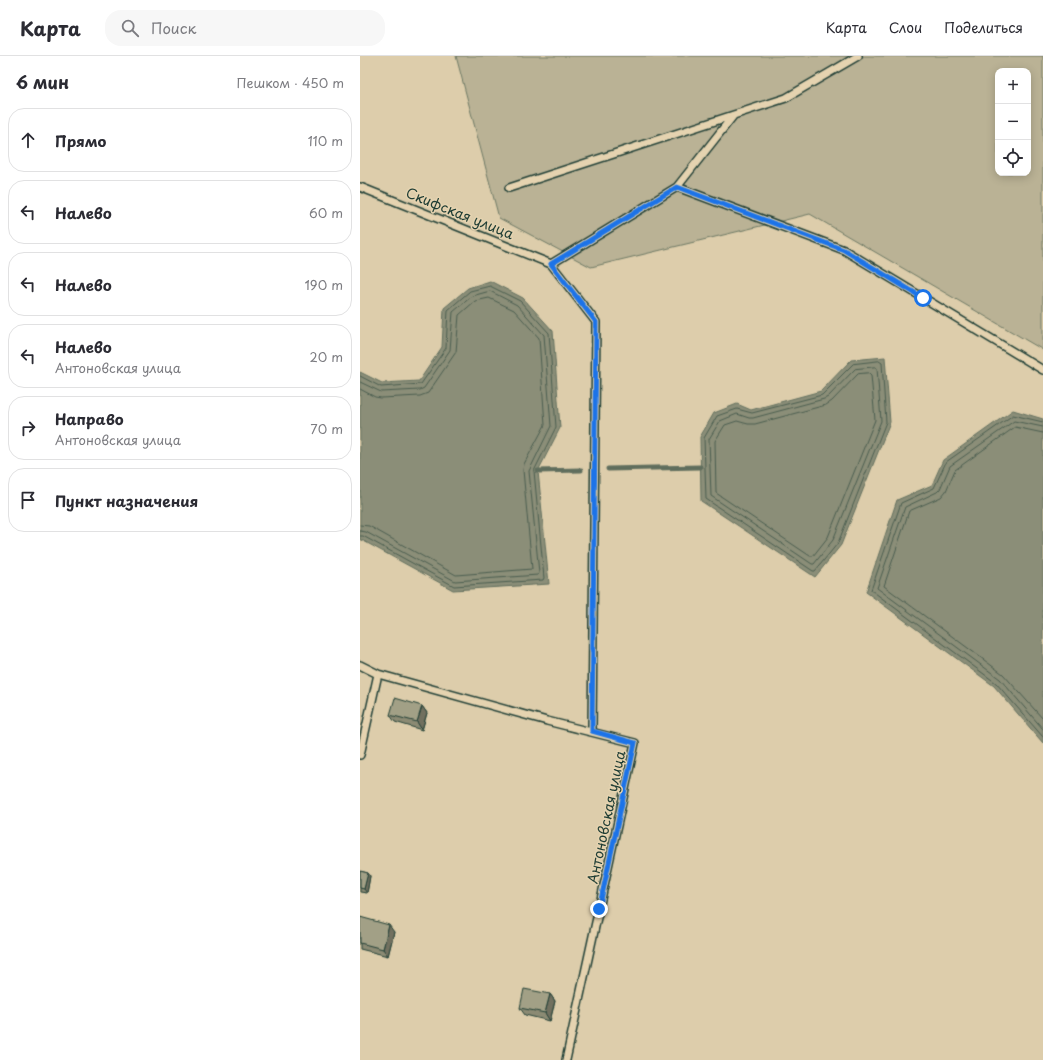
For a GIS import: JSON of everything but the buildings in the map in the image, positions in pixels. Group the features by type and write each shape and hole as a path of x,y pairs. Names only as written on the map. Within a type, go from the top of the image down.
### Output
{"lane":[{"path":"509,188 786,98 858,56"},
{"path":"592,731 596,322 551,264 677,187 733,116"},
{"name":"Скифская улица","path":"360,187 551,264"},
{"path":"677,187 844,250 1043,370"},
{"name":"Антоновская улица","path":"360,665 378,674 547,721 592,731 635,743 566,1060"},
{"path":"360,755 378,674"}],"shaded area":[{"path":"456,56 1043,56 1043,350 810,214 591,267 499,218"}],"water":[{"path":"490,281 523,298 553,331 560,428 538,471 549,584 453,590 360,539 360,372 382,383 419,381 442,347 444,308 468,288"},
{"path":"885,357 890,422 841,545 815,577 701,501 700,437 714,413 737,404 751,410 821,391 851,360"},
{"path":"1013,410 1043,419 1043,743 994,686 866,592 897,500 932,485 943,460"}],"waterway":[{"path":"608,469 700,467"},
{"path":"538,471 581,470"}],"route":[{"path":"599,909 635,743 592,731 596,322 551,264 677,187 844,250 923,298"}]}
